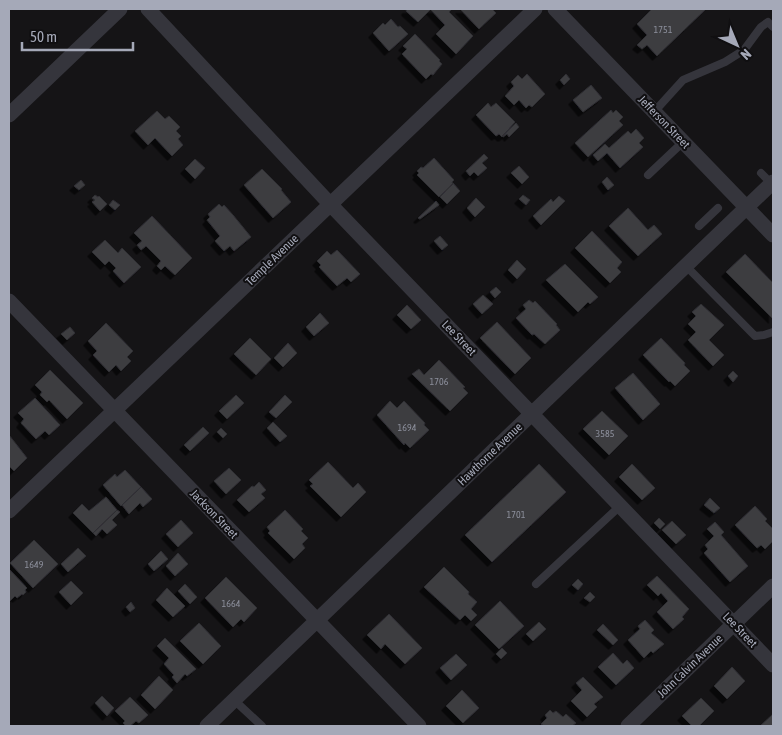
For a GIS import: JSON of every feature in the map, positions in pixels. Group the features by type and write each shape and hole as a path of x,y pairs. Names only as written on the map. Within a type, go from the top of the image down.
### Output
{"street":[{"path":"9,115 120,9"},
{"name":"Lee Street","path":"148,9 330,204 773,665"},
{"name":"Temple Avenue","path":"9,512 534,9"},
{"name":"Jefferson Street","path":"556,9 773,235"},
{"name":"Hawthorne Avenue","path":"207,726 747,208 769,180"},
{"name":"Jackson Street","path":"9,301 419,726"},
{"name":"John Calvin Avenue","path":"628,726 773,586"}],"lane":[{"path":"654,112 683,80 724,62 744,50 761,27 771,24"},
{"path":"648,175 683,142"},
{"path":"713,240 700,228 718,208"},
{"path":"686,266 755,336 764,336 773,332"},
{"path":"536,584 620,506"},
{"path":"234,700 262,726"}],"building":[{"path":"407,9 430,10 418,22 406,11"},
{"path":"430,9 450,9 449,12 473,36 456,54 436,34 445,25"},
{"path":"460,9 492,9 496,13 479,29"},
{"path":"652,9 706,9 657,56 647,45 642,49 637,45 647,35 637,24"},
{"path":"391,19 408,34 389,51 373,33 383,23 385,25"},
{"path":"415,34 442,64 433,75 431,74 426,79 402,54 407,49 403,46"},
{"path":"527,74 545,94 532,107 529,105 526,108 519,100 514,105 505,96 514,86 511,82 518,75 522,79"},
{"path":"566,74 570,79 564,85 560,80"},
{"path":"591,85 602,98 583,112 573,100"},
{"path":"488,103 491,107 496,103 515,122 502,137 499,134 496,136 476,115"},
{"path":"611,110 613,113 616,110 623,117 619,121 623,125 588,157 575,143"},
{"path":"157,111 165,119 169,116 180,127 176,131 181,136 178,139 183,145 172,156 155,138 148,145 135,131"},
{"path":"516,123 519,127 509,137 507,134 502,136"},
{"path":"636,129 644,138 639,143 643,147 620,168 607,153 598,161 593,155 605,144 609,148 628,131 631,134"},
{"path":"484,154 488,158 482,163 487,168 478,176 474,172 470,176 466,171"},
{"path":"434,158 454,180 453,184 439,197 417,175 419,173 417,171 421,167 423,168"},
{"path":"195,159 205,168 195,179 185,169"},
{"path":"519,166 529,177 522,184 511,173"},
{"path":"262,169 282,189 291,202 273,218 244,185"},
{"path":"607,177 614,185 608,190 602,182"},
{"path":"81,180 85,185 79,190 74,186"},
{"path":"453,183 460,191 447,204 440,197"},
{"path":"95,195 99,196 107,204 100,211 92,202 95,200 92,198"},
{"path":"523,195 530,200 526,205 519,199"},
{"path":"559,196 565,201 541,225 533,216 551,199 553,202"},
{"path":"476,198 485,207 475,217 467,208"},
{"path":"113,200 120,205 115,210 109,205"},
{"path":"436,201 439,205 420,219 418,218"},
{"path":"219,204 222,207 224,205 251,237 234,251 230,246 224,251 215,241 220,236 207,220 210,217 208,214"},
{"path":"628,208 648,230 654,225 662,234 638,256 609,226"},
{"path":"152,216 192,258 175,275 165,266 161,270 157,266 161,261 146,246 141,250 137,245 142,241 134,233"},
{"path":"592,231 622,262 617,268 621,272 610,283 575,248"},
{"path":"440,236 448,245 442,250 434,241"},
{"path":"105,240 118,253 122,248 141,267 124,283 113,271 116,268 109,261 105,265 92,252"},
{"path":"337,250 360,274 351,282 347,278 337,286 319,267 321,265 317,261 327,251 331,255"},
{"path":"745,254 773,283 773,319 726,272"},
{"path":"517,260 526,269 517,279 508,270"},
{"path":"565,264 598,297 590,304 588,302 578,312 546,280"},
{"path":"496,287 501,292 495,298 490,292"},
{"path":"483,295 493,304 482,314 473,304"},
{"path":"529,300 533,303 535,301 557,324 560,330 545,344 534,334 532,335 516,318 526,309 523,305"},
{"path":"701,304 724,325 709,340 724,355 713,366 688,340 696,332 688,324 696,316 692,312"},
{"path":"407,305 421,320 411,329 397,315"},
{"path":"320,313 329,323 314,336 306,327"},
{"path":"497,322 531,358 515,374 480,338"},
{"path":"106,323 133,351 127,357 131,361 121,371 116,365 109,372 93,355 97,351 88,341"},
{"path":"70,327 75,333 67,340 61,334"},
{"path":"250,338 271,359 256,375 234,354"},
{"path":"661,338 685,363 684,365 690,371 675,386 643,355"},
{"path":"288,343 297,353 283,367 274,358"},
{"path":"439,360 465,387 463,388 468,393 450,411 412,374 419,369 424,375"},
{"path":"50,370 83,403 67,419 49,400 47,402 40,395 42,392 35,385"},
{"path":"733,371 738,376 733,382 728,376"},
{"path":"633,373 660,404 643,420 615,388"},
{"path":"236,395 244,403 227,419 219,411"},
{"path":"285,395 292,402 276,418 269,412"},
{"path":"35,398 60,425 49,435 45,431 36,439 21,423 24,419 18,413"},
{"path":"390,401 397,408 404,401 425,423 424,425 429,430 410,448 405,443 404,445 377,415"},
{"path":"602,411 628,436 609,455 583,429"},
{"path":"273,422 287,436 280,442 267,428"},
{"path":"203,427 209,433 190,451 184,445"},
{"path":"221,428 227,434 223,438 217,432"},
{"path":"9,435 27,458 14,471 9,466"},
{"path":"328,462 353,488 358,483 366,492 341,517 310,486 313,484 309,480"},
{"path":"539,464 566,492 492,562 465,535"},
{"path":"632,464 655,488 642,500 619,477"},
{"path":"229,468 241,480 226,494 214,481"},
{"path":"125,470 141,487 121,506 103,485 115,474 117,477"},
{"path":"259,482 266,490 261,494 265,498 249,512 237,500"},
{"path":"141,487 152,499 143,507 140,503 129,514 122,505"},
{"path":"106,497 117,510 93,533 73,513 82,504 89,511"},
{"path":"710,498 720,508 714,513 704,505"},
{"path":"755,506 773,529 773,541 765,549 761,545 757,548 735,525"},
{"path":"117,510 120,512 112,520 117,525 107,534 102,529 96,536 93,533"},
{"path":"285,510 303,529 301,531 308,538 302,544 305,548 294,559 268,533 270,531 267,527"},
{"path":"659,518 665,524 660,529 654,523"},
{"path":"181,520 193,533 178,547 166,534"},
{"path":"672,521 686,535 676,544 662,530"},
{"path":"715,522 724,532 721,535 748,566 730,582 704,553 708,549 705,545 714,536 707,529"},
{"path":"34,540 58,564 33,588 10,563"},
{"path":"78,548 86,556 68,572 61,564"},
{"path":"161,551 168,559 154,571 148,564"},
{"path":"178,553 188,564 175,576 166,566"},
{"path":"444,567 477,602 471,609 477,615 471,621 465,615 460,620 424,587"},
{"path":"9,569 27,588 23,595 17,598 15,596 9,602"},
{"path":"657,576 689,609 682,617 684,619 673,629 657,612 668,601 661,593 658,596 647,585"},
{"path":"226,577 257,608 244,622 241,619 233,627 205,598"},
{"path":"578,579 583,584 578,590 572,585"},
{"path":"71,581 83,593 71,605 59,592"},
{"path":"185,584 197,597 190,604 178,591"},
{"path":"167,588 185,606 173,617 156,600"},
{"path":"590,592 595,597 590,602 584,598"},
{"path":"500,601 524,626 499,649 475,625"},
{"path":"131,602 135,608 130,612 126,607"},
{"path":"389,614 422,648 405,664 385,644 381,649 367,635"},
{"path":"645,620 654,630 651,633 664,644 653,653 651,651 644,658 628,640 640,629 638,626"},
{"path":"539,622 546,629 533,641 526,634"},
{"path":"199,623 221,646 203,664 180,641"},
{"path":"603,624 618,640 613,645 597,630"},
{"path":"165,638 196,669 187,676 185,674 177,683 172,677 174,675 164,664 169,658 157,646"},
{"path":"502,648 507,653 501,659 496,654"},
{"path":"613,653 623,664 627,660 634,668 616,685 598,667"},
{"path":"456,654 467,665 451,680 440,668"},
{"path":"732,667 745,681 727,699 714,686"},
{"path":"159,676 173,690 155,709 141,695"},
{"path":"583,677 603,697 594,704 597,707 587,717 571,701 582,690 576,683"},
{"path":"462,690 479,708 463,723 446,706"},
{"path":"102,696 114,708 107,716 95,703"},
{"path":"130,697 148,715 139,723 136,721 130,726 126,726 123,723 125,721 115,711"},
{"path":"701,698 714,711 699,726 692,726 682,716"},
{"path":"550,710 553,713 556,711 563,717 566,714 576,723 572,726 544,726 541,724 547,718 545,715"},
{"path":"773,714 773,726 760,726"}]}
